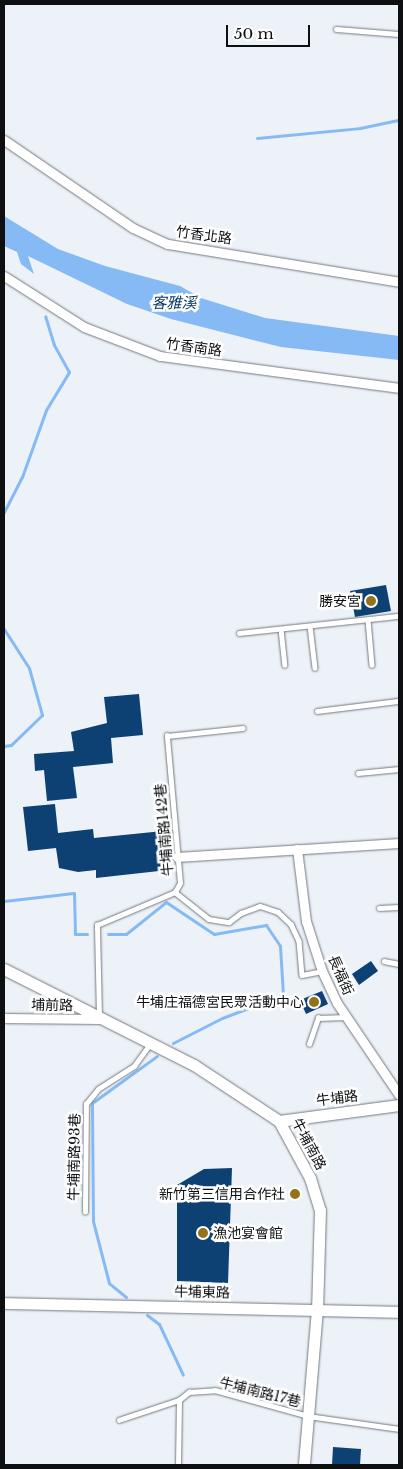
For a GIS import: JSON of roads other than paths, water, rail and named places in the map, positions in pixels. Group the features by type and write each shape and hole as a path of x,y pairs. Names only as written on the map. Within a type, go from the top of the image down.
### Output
{"street":[{"name":"竹香北路","path":"4,140 133,228 168,244 399,282"},
{"name":"竹香南路","path":"4,276 84,327 160,356 399,388"},
{"path":"177,857 399,843"},
{"name":"長福街","path":"297,849 304,912 322,971 347,1017 399,1095"},
{"name":"牛埔南路","path":"4,969 194,1065 279,1121 310,1178 320,1210 318,1310 304,1465"},
{"name":"埔前路","path":"4,1018 100,1019"},
{"name":"牛埔路","path":"279,1121 399,1106"},
{"name":"牛埔東路","path":"4,1303 399,1312"}],"lane":[{"path":"336,29 399,34"},
{"path":"238,633 399,616"},
{"path":"368,620 372,665"},
{"path":"310,626 315,668"},
{"path":"281,628 285,665"},
{"path":"317,711 399,701"},
{"name":"牛埔南路142巷","path":"100,1019 97,925 175,892 180,883 167,736 243,728"},
{"path":"358,773 399,769"},
{"path":"175,892 209,919 229,922 242,913 260,906 278,912 291,924 299,941 302,975 322,971"},
{"path":"378,908 399,907"},
{"path":"384,961 399,964"},
{"path":"309,1044 318,1018 347,1017"},
{"name":"牛埔南路93巷","path":"85,1212 86,1104 98,1089 134,1066 151,1043"},
{"name":"牛埔南路17巷","path":"119,1420 179,1400 189,1392 215,1390 308,1416 399,1429"},
{"path":"178,1465 179,1400"},
{"path":"399,1422 399,1429"}],"water":[{"name":"客雅溪","path":"4,216 58,249 105,266 180,286 201,298 265,318 399,336 399,360 281,347 171,319 127,304 28,256 34,274 21,264 17,252 4,246"}],"waterway":[{"path":"257,138 360,128 399,120"},
{"path":"4,512 22,477 46,410 69,372 54,345 45,316"},
{"path":"4,629 29,668 42,715 11,745 4,746"},
{"path":"4,901 74,893 75,934 87,934"},
{"path":"108,934 126,934 166,902 214,934 266,925 280,946 283,995 222,1018 173,1043"},
{"path":"126,1297 109,1283 93,1221 92,1103 157,1056"},
{"path":"147,1315 159,1324 183,1375"}],"place":[{"name":"勝安宮","path":"371,601"},
{"name":"牛埔庄福德宮民眾活動中心","path":"314,1002"},
{"name":"新竹第三信用合作社","path":"295,1194"},
{"name":"漁池宴會館","path":"203,1233"}]}
